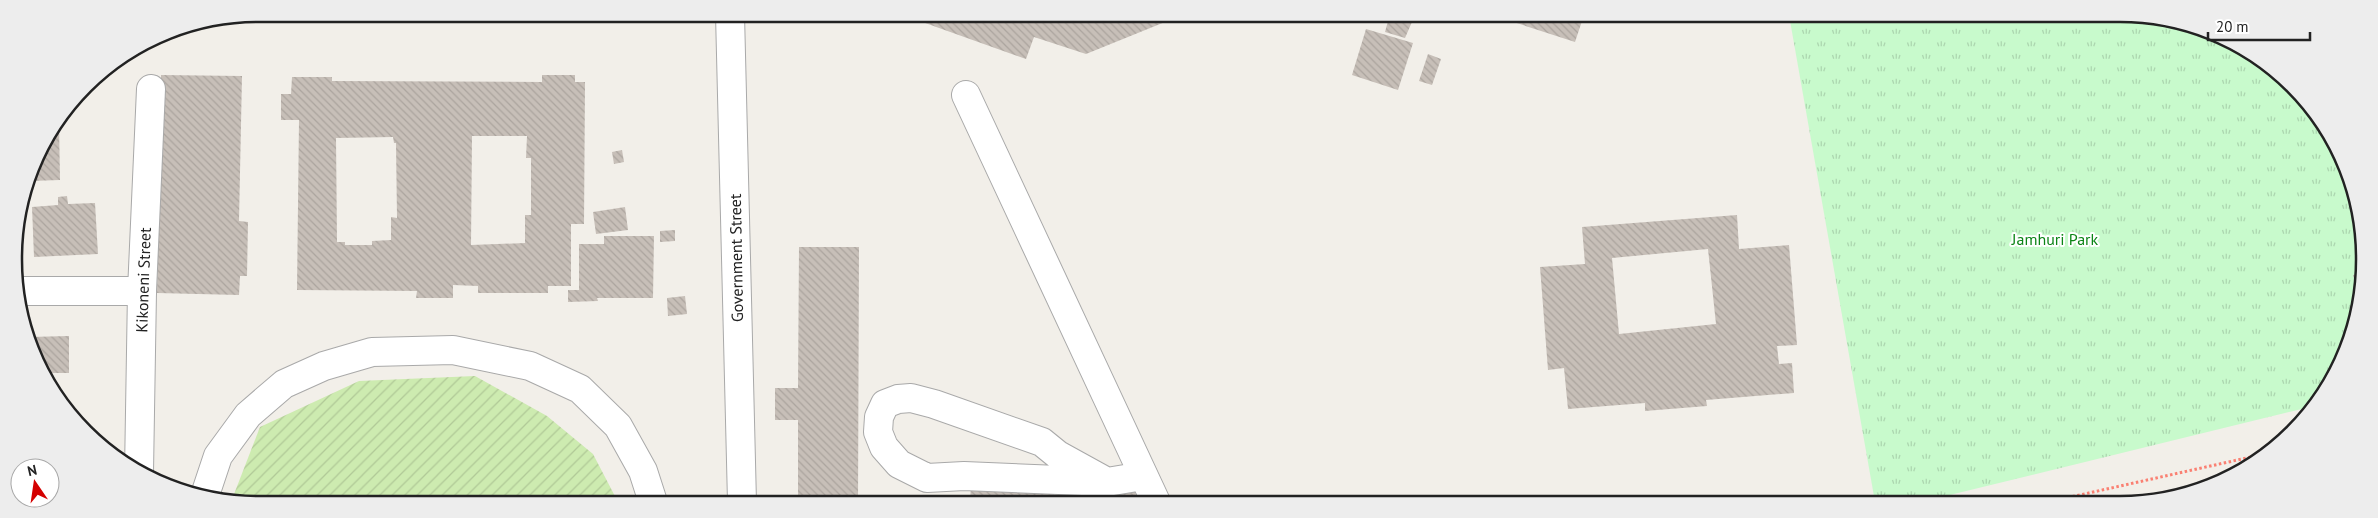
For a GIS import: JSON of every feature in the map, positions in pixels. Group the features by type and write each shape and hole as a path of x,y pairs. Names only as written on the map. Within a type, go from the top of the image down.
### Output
{"street":[{"name":"Government Street","path":"730,22 742,496"},
{"name":"Kikoneni Street","path":"139,463 142,291 151,89"},
{"path":"966,95 1153,496"},
{"path":"25,292 142,291"},
{"path":"207,489 218,456 228,442 248,415 284,384 324,366 372,352 453,350 530,366 580,389 618,426 643,471 651,496"},
{"path":"1107,482 1058,454 1042,442 934,404 912,398 898,399 885,404 879,417 878,432 884,447 899,464 927,478 964,476 1107,482 1143,476"}],"path":[{"path":"2076,496 2245,459"}],"green space":[{"name":"Jamhuri Park","path":"1790,22 2119,22 2165,27 2195,35 2237,54 2263,71 2297,103 2324,141 2343,183 2351,213 2356,259 2351,305 2343,335 2324,377 2302,409 1946,496 1874,496"},
{"path":"475,376 547,416 593,454 615,496 259,496 234,494 260,427 359,381"}],"building":[{"path":"922,22 1165,22 1086,54 1034,37 1026,59"},
{"path":"1388,22 1412,22 1405,38 1385,32"},
{"path":"1514,22 1582,22 1575,42"},
{"path":"1366,29 1413,43 1398,90 1352,75"},
{"path":"1428,54 1441,59 1432,85 1419,81"},
{"path":"161,75 242,76 239,221 248,222 247,276 240,276 239,295 157,293"},
{"path":"542,75 575,75 575,82 585,82 584,224 571,224 571,286 548,286 548,293 478,293 478,286 453,285 453,298 416,298 417,291 297,290 299,120 281,120 281,94 291,94 292,77 332,77 332,81 542,82","holes":["472,136 527,136 526,158 531,158 531,215 525,215 525,243 471,245","393,137 394,143 396,143 397,218 391,217 391,240 372,241 372,245 345,245 345,242 337,242 336,138"]},
{"path":"59,133 60,180 36,181 47,154"},
{"path":"622,150 624,162 614,164 612,152"},
{"path":"67,196 68,204 95,203 98,254 34,257 32,207 58,205 58,197"},
{"path":"625,207 628,230 596,234 593,212"},
{"path":"1737,215 1739,249 1789,245 1797,345 1777,346 1779,364 1792,363 1794,393 1706,400 1707,406 1645,411 1645,403 1568,409 1564,368 1548,370 1540,267 1585,264 1582,227","holes":["1708,249 1716,324 1619,334 1612,258"]},
{"path":"675,230 675,241 660,242 660,231"},
{"path":"604,236 654,236 653,298 597,298 598,301 568,302 568,290 579,290 579,244 604,244"},
{"path":"799,247 859,247 858,496 798,496 798,420 775,420 775,388 798,388"},
{"path":"685,296 687,314 668,316 667,298"},
{"path":"69,336 69,373 52,373 36,337"},
{"path":"971,483 1054,486 1054,496 970,496"},
{"path":"1135,489 1136,496 1120,496 1119,493"}]}
